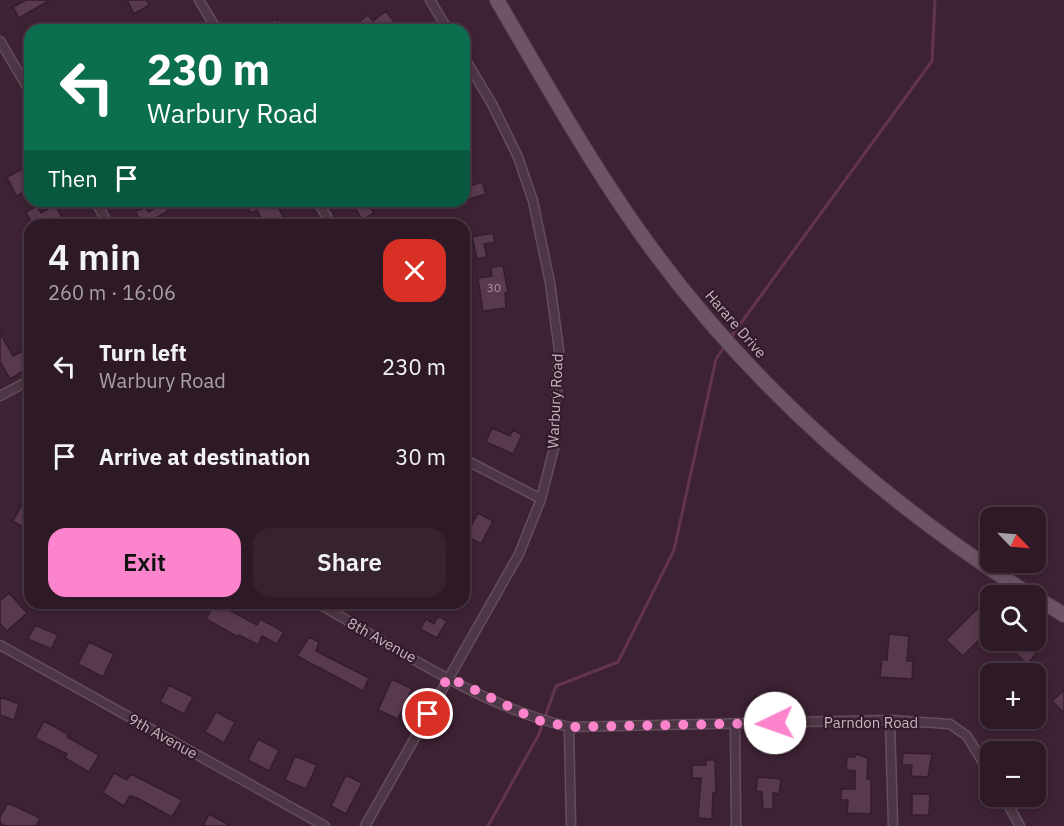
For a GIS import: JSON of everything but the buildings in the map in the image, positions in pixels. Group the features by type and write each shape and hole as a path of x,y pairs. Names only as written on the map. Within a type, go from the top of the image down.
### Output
{"main road":[{"name":"Harare Drive","path":"496,0 553,96 634,224 718,331 795,414 886,493 957,547 1016,585"},
{"name":"Harare Drive","path":"1046,604 1064,615"}],"street":[{"path":"199,0 213,24"},
{"path":"430,0 444,24"},
{"path":"0,41 24,82"},
{"name":"Warbury Road","path":"365,826 519,554 541,499 554,448 559,350 550,283 533,201 518,157 492,104 470,67"},
{"path":"321,207 327,217"},
{"path":"0,396 24,383"},
{"path":"470,462 541,499"},
{"name":"8th Avenue","path":"328,609 448,677"},
{"name":"9th Avenue","path":"0,645 325,826"},
{"name":"Parndon Road","path":"448,677 537,720 569,727 891,720 950,724 968,736 980,757"},
{"path":"891,720 893,826"},
{"path":"735,724 736,826"},
{"path":"569,727 571,826"},
{"path":"1009,807 1020,826"}],"waterway":[{"path":"730,338 932,61 935,0"},
{"path":"488,826 539,734 556,686 618,662 674,550 716,359 725,346"}],"route":[{"path":"428,714 448,677 537,720 569,727 775,723"}]}
